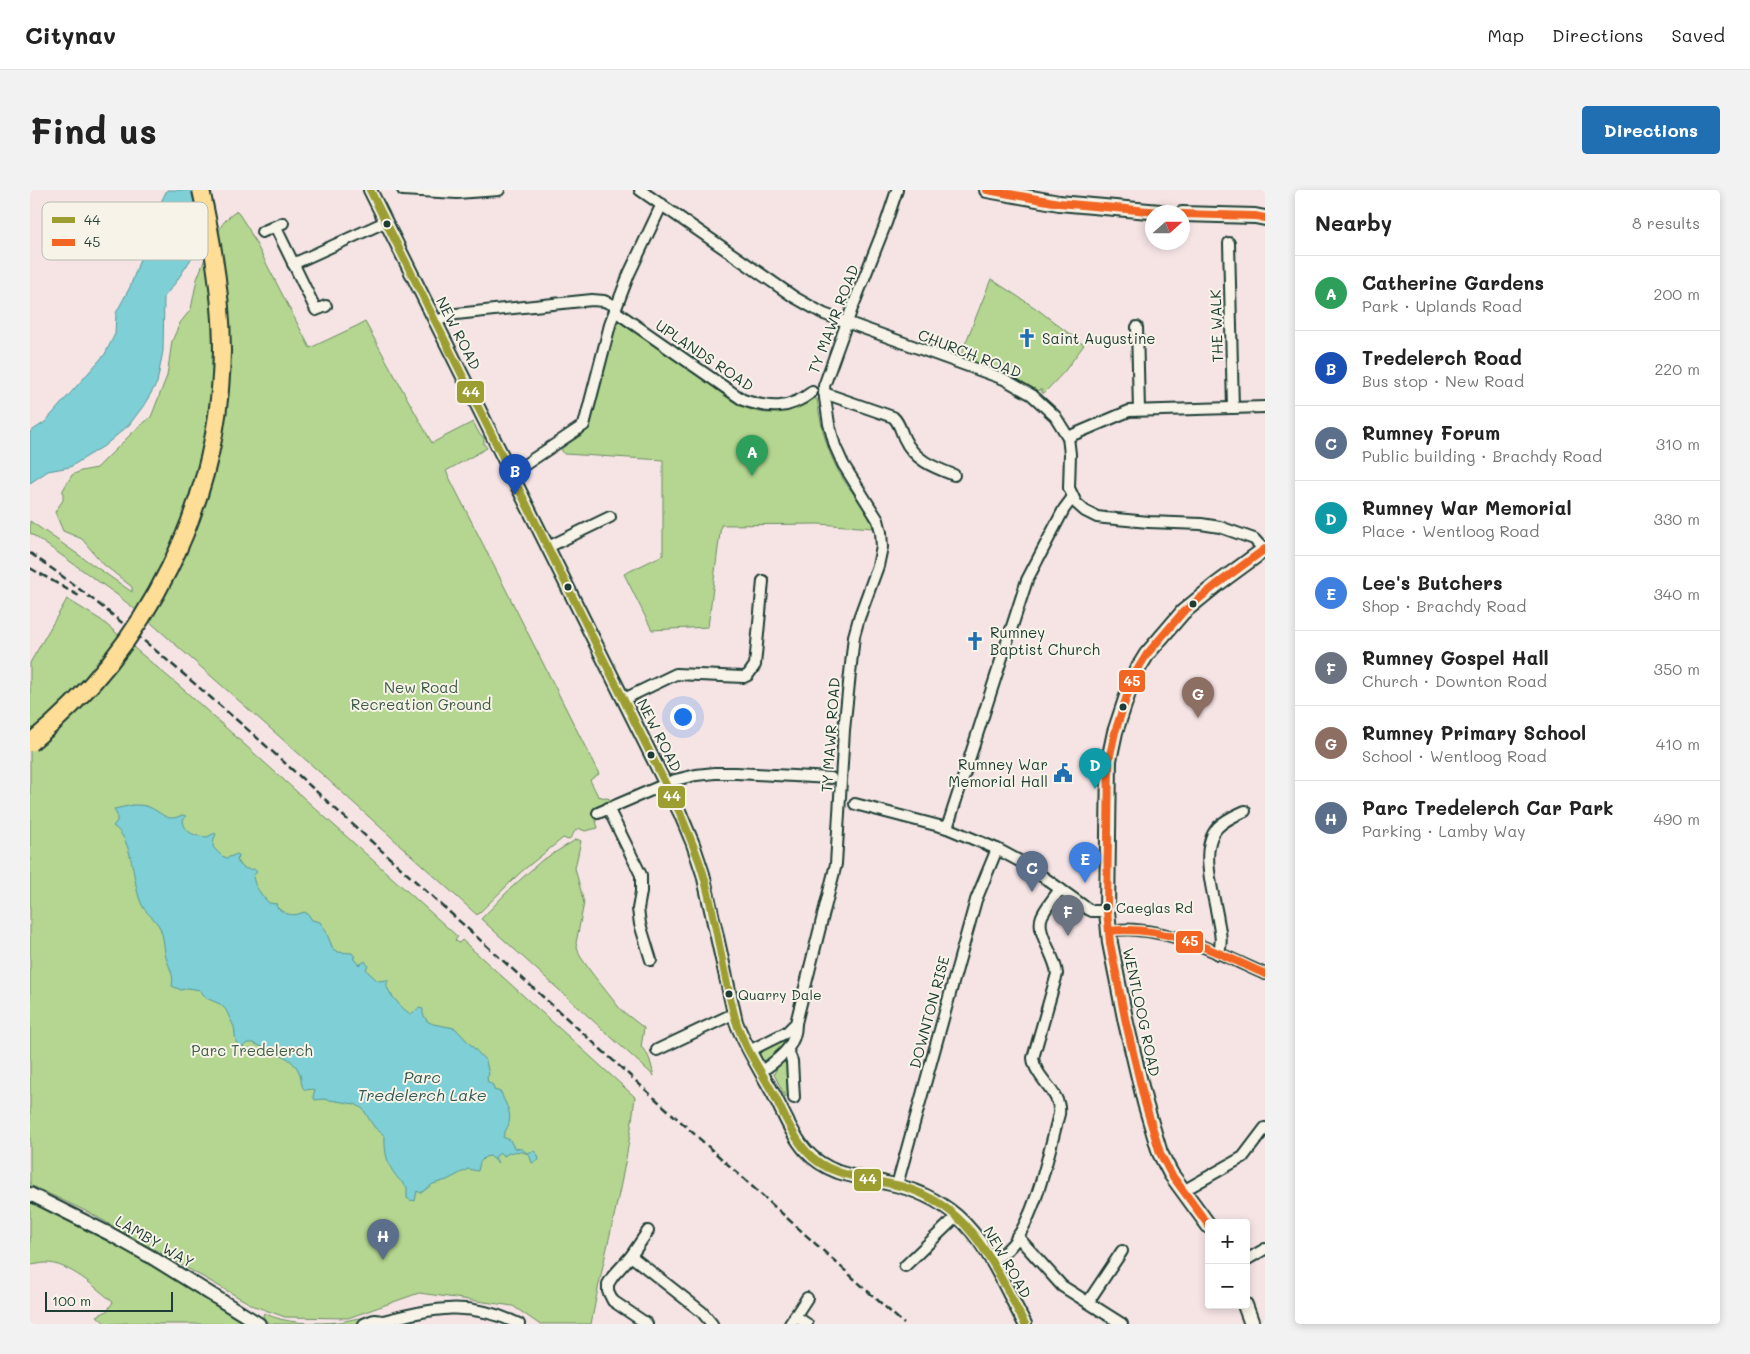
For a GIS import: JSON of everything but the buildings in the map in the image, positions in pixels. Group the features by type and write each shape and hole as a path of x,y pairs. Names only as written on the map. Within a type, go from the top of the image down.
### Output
{"main road":[{"path":"987,190 1009,192 1086,206 1145,211"},
{"path":"1190,214 1262,216"},
{"path":"30,743 88,689 113,660 138,624 173,562 188,528 210,457 217,418 222,351 218,280 208,227"},
{"name":"WENTLOOG ROAD","path":"1205,1221 1165,1164 1151,1125 1126,1023 1108,931 1109,760 1117,726 1134,675 1147,654 1183,612 1222,580 1264,550"},
{"path":"1246,1309 1252,1324"}],"street":[{"path":"403,190 457,194 499,190"},
{"name":"CHURCH ROAD","path":"640,190 654,194 662,204 794,297 824,314 846,324 1015,385 1032,395 1048,409 1061,424 1068,437"},
{"name":"TY MAWR ROAD","path":"796,1023 836,864 844,730 854,636 878,566 882,540 878,520 846,469 835,446 824,393 825,381 897,190"},
{"name":"NEW ROAD","path":"372,191 385,222 667,784 689,832 709,899 733,1014 749,1051 793,1131 812,1157 820,1163 838,1172 897,1185 923,1194 957,1216 976,1236 1025,1324"},
{"path":"511,474 584,425 615,308 662,204"},
{"path":"293,264 385,222"},
{"path":"262,232 279,225 293,264 316,310 326,306"},
{"name":"THE WALK","path":"1229,243 1234,408"},
{"name":"UPLANDS ROAD","path":"435,322 446,316 456,314 592,300 604,301 743,400 761,406 784,406 799,401 812,392"},
{"path":"1137,327 1139,410"},
{"path":"824,393 894,416 905,440 917,455 930,466 954,475"},
{"path":"1264,550 1248,536 1210,525 1097,517 1085,511 1073,497 1068,482 1070,454 1068,437 1122,413 1139,410 1265,407"},
{"path":"946,828 1027,580 1064,509 1073,497"},
{"path":"548,547 610,517"},
{"path":"624,699 676,674 744,677 748,675 755,665 763,580"},
{"path":"598,814 608,808 685,777 715,773 831,778"},
{"path":"855,804 946,828 997,849 1025,864 1088,909 1107,912"},
{"path":"608,808 641,875 638,909 640,924 651,960"},
{"path":"1218,954 1222,940 1208,858 1209,844 1218,826 1245,811"},
{"name":"DOWNTON RISE","path":"897,1185 976,900 997,849"},
{"path":"991,1260 1008,1249 1028,1216 1036,1197 1060,1108 1057,1099 1034,1066 1032,1058 1057,974 1042,931 1041,919 1060,889"},
{"path":"1108,931 1133,929 1159,934 1188,942 1265,974"},
{"path":"1248,966 1265,964"},
{"path":"657,1050 733,1014"},
{"path":"761,1072 788,1051 794,1037 796,1023"},
{"path":"749,1051 787,1032 796,1023"},
{"path":"788,1051 792,1061 794,1098"},
{"path":"1183,1191 1243,1157 1265,1128"},
{"name":"LAMBY WAY","path":"30,1194 127,1243 259,1324"},
{"path":"905,1266 957,1216"},
{"path":"645,1324 613,1301 608,1291 608,1284 631,1256 648,1230"},
{"path":"1017,1236 1057,1282 1122,1324"},
{"path":"1250,1258 1265,1249"},
{"path":"1088,1302 1122,1251"},
{"path":"631,1256 702,1312 712,1324"},
{"path":"807,1298 792,1320 807,1324"},
{"path":"364,1324 375,1320 380,1323 406,1314 451,1308 481,1311 518,1324"}],"green space":[{"name":"New Road Recreation Ground","path":"237,211 248,228 310,348 365,322 432,443 473,422 480,435 484,438 484,444 487,448 446,471 599,774 590,780 598,796 610,799 611,802 596,816 598,828 585,831 578,828 568,840 563,838 521,872 477,915 150,622 185,554 199,519 220,447 230,371 230,333 225,276 218,235 225,221"},
{"path":"204,260 206,260 212,334 212,373 203,451 194,488 181,525 165,561 137,611 30,533 30,521 132,592 132,587 103,564 82,539 63,531 55,512 63,500 63,490 72,475 97,468 151,417 167,376 172,341 180,323 191,309 197,279"},
{"path":"991,279 1037,309 1084,345 1064,372 1044,393 1042,393 1042,390 1038,390 1038,392 1007,373 960,357"},
{"path":"618,321 730,399 746,408 771,413 788,411 810,398 817,399 823,431 834,463 865,510 873,528 819,524 721,525 708,627 652,630 624,574 663,555 663,460 564,454 561,449 588,429 586,427 616,322"},
{"name":"Parc Tredelerch","path":"67,599 101,620 184,690 458,937 455,940 459,943 462,940 635,1097 627,1154 591,1324 539,1324 513,1306 419,1293 348,1318 285,1317 254,1306 90,1213 30,1185 30,663"},
{"path":"577,839 581,841 575,868 584,903 576,943 580,956 621,1010 644,1028 641,1047 648,1056 654,1076 481,919 541,861"},
{"path":"784,1039 788,1042 771,1060 762,1061 759,1051"},
{"path":"784,1062 788,1064 790,1093 785,1097 774,1074 778,1066"},
{"path":"30,1199 88,1227 252,1324 107,1324 97,1316 107,1311 113,1302 90,1284 73,1272 55,1264 30,1265"},
{"path":"264,1313 281,1319 310,1323 339,1322 366,1318 363,1322 356,1324 272,1324 266,1321 263,1316"}],"water":[{"path":"167,190 208,190 203,202 161,202"},
{"path":"140,260 190,260 164,297 163,351 157,383 129,425 104,446 70,467 48,471 30,483 30,432 45,422 105,354 115,334 116,313 130,287"},
{"name":"Parc Tredelerch Lake","path":"133,805 149,807 169,818 186,816 183,821 184,825 189,832 195,835 207,837 215,833 213,847 222,856 227,858 237,854 240,856 237,859 241,866 246,869 254,869 257,872 253,876 255,883 269,903 277,904 276,906 285,913 296,914 304,912 312,920 320,922 333,949 338,952 352,953 355,957 353,958 359,965 365,961 368,966 366,968 368,972 378,981 388,980 389,992 408,1013 411,1014 419,1008 423,1009 423,1014 427,1021 455,1028 486,1061 489,1075 487,1077 488,1082 493,1085 494,1090 501,1092 509,1110 510,1118 503,1137 510,1140 514,1148 522,1149 527,1153 534,1151 538,1155 539,1160 532,1163 529,1154 519,1152 513,1152 504,1156 500,1153 495,1157 498,1163 490,1156 485,1157 480,1162 478,1171 468,1169 447,1180 433,1184 421,1193 417,1191 415,1201 407,1198 407,1187 392,1171 389,1164 385,1136 374,1127 363,1109 355,1104 323,1099 315,1100 313,1096 315,1090 305,1090 303,1088 299,1072 291,1061 253,1043 247,1043 243,1047 236,1042 234,1027 226,1010 220,1004 206,998 200,990 188,988 181,990 172,986 172,977 161,931 158,924 141,903 129,851 120,832 113,826 117,821 114,809"}],"railway":[{"path":"30,553 116,618 254,735 904,1324"},
{"path":"30,568 79,596"}],"transit line":[{"name":"44","path":"370,190 680,813 703,873 731,1003 739,1031 792,1131 806,1151 827,1167 852,1176 904,1187 928,1197 948,1209 979,1242 1003,1281 1025,1324"},
{"name":"45","path":"987,190 1059,203 1145,211"},
{"name":"45","path":"1190,214 1265,218"},
{"name":"45","path":"1205,1221 1171,1174 1160,1153 1145,1103 1126,1023 1110,943 1107,911 1109,760 1115,732 1134,675 1147,654 1183,612 1265,549"},
{"name":"45","path":"1109,931 1130,930 1170,936 1209,949 1265,974"}],"place":[{"name":"Saint Augustine","path":"1027,338"},
{"name":"Catherine Gardens","path":"752,476"},
{"name":"Tredelerch Road","path":"515,495"},
{"name":"Rumney Baptist Church","path":"975,641"},
{"name":"Rumney Primary School","path":"1198,718"},
{"name":"Rumney War Memorial Hall","path":"1063,773"},
{"name":"Rumney War Memorial","path":"1095,789"},
{"name":"Lee's Butchers","path":"1085,883"},
{"name":"Rumney Forum","path":"1032,892"},
{"name":"Caeglas Rd","path":"1107,907"},
{"name":"Rumney Gospel Hall","path":"1068,936"},
{"name":"Quarry Dale","path":"729,994"},
{"name":"Parc Tredelerch Car Park","path":"383,1260"}]}
